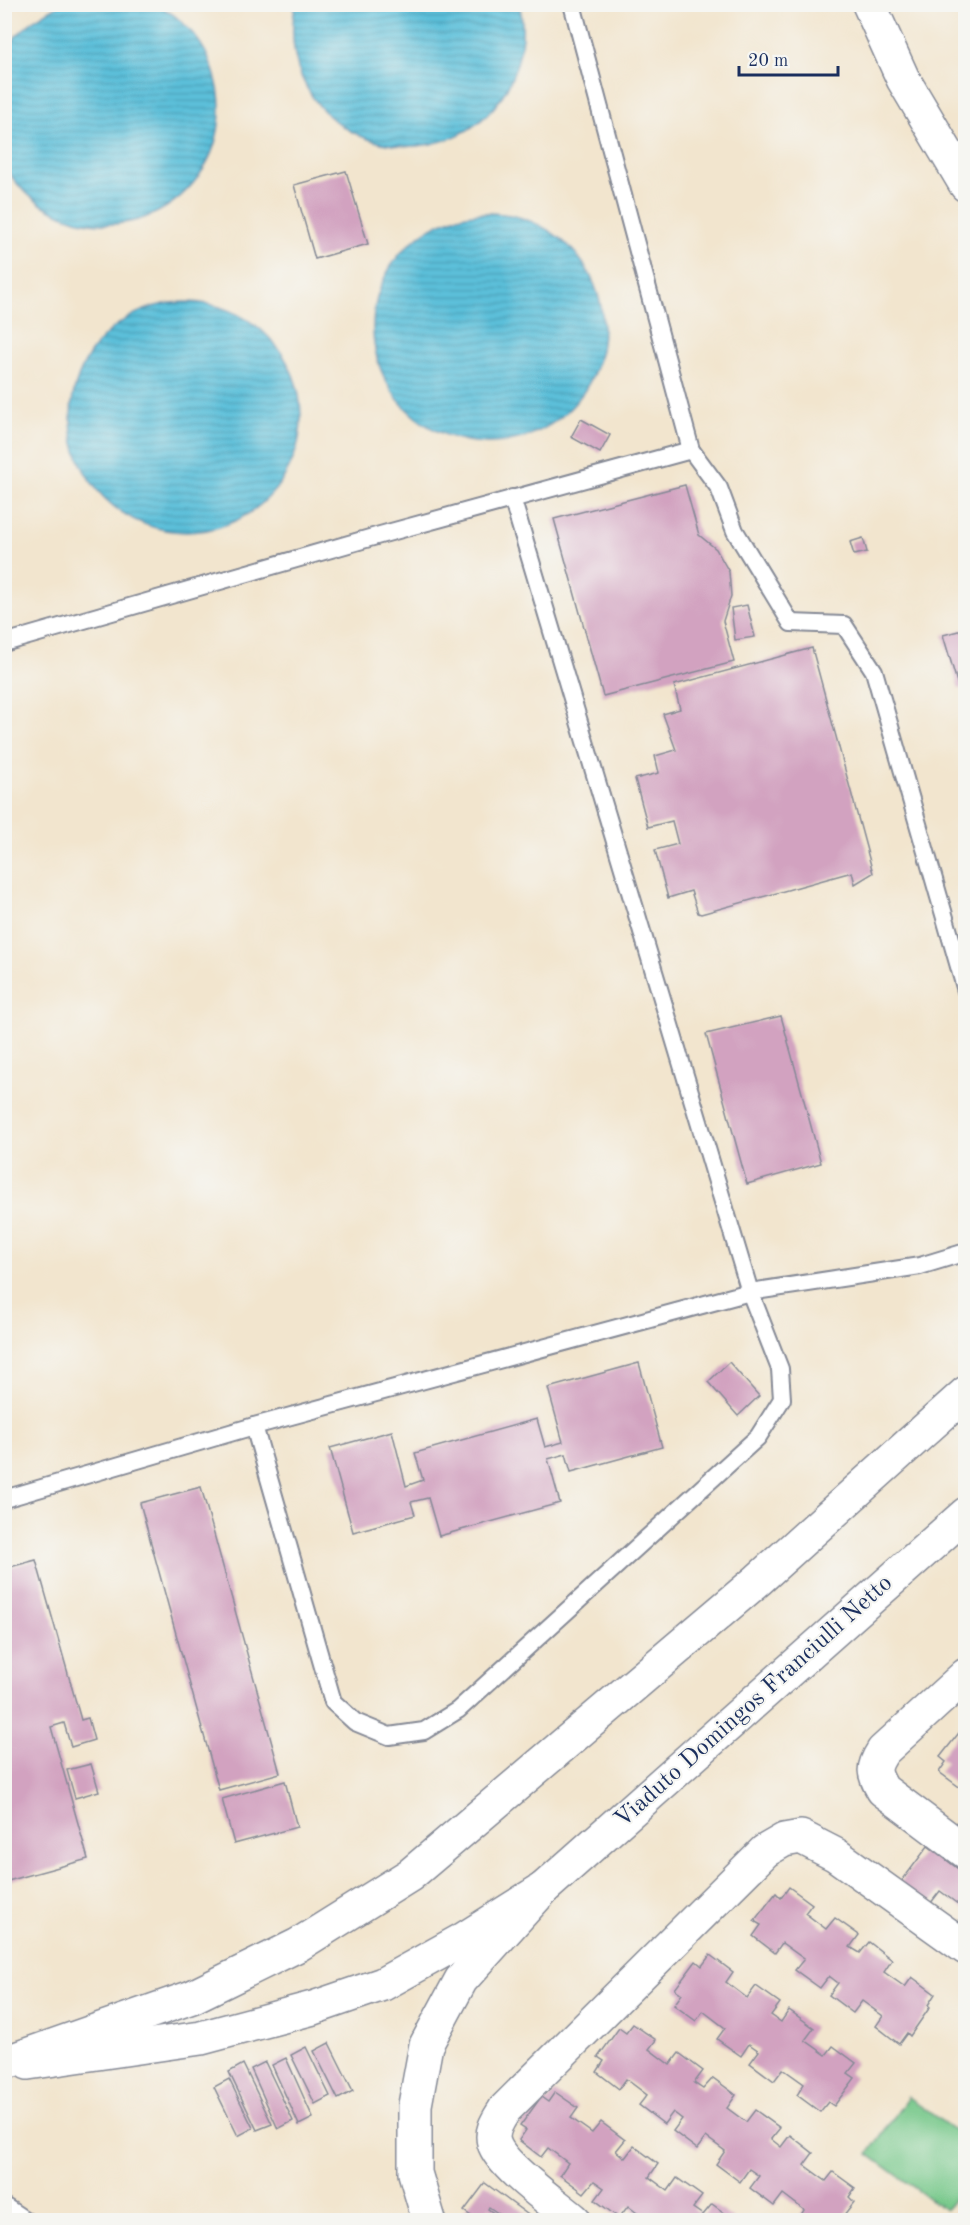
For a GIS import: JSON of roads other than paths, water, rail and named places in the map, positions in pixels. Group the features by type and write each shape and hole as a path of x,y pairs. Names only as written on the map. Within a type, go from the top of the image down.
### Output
{"main road":[{"path":"869,4 903,79 966,185"},
{"path":"4,2065 192,1997 298,1945 410,1875 758,1580 966,1393"},
{"name":"Viaduto Domingos Franciulli Netto","path":"543,1889 966,1514"},
{"path":"966,1675 883,1751 875,1763 875,1776 882,1790 966,1852"},
{"path":"574,2220 501,2158 493,2141 495,2124 505,2109 765,1851 784,1840 801,1837 836,1855 966,1948"},
{"path":"4,2065 201,2038 314,2008 383,1984 464,1939 543,1889"},
{"path":"429,2220 415,2173 415,2105 426,2045 461,1980 543,1889"}],"lane":[{"path":"572,4 690,450 719,488 735,531 790,623 844,625 874,671 966,991"},
{"path":"4,643 512,498 690,450"},
{"path":"254,1426 333,1702 354,1722 389,1736 424,1731 459,1710 758,1437 782,1399 780,1369 750,1292 512,498"},
{"path":"4,1499 254,1426 750,1292 920,1266 966,1251"},
{"path":"4,2206 25,2220"}],"water":[{"path":"60,4 151,4 159,6 182,22 205,51 218,90 218,128 207,162 187,190 159,211 125,223 88,223 49,209 36,200 17,184 4,164 5,54 16,36 34,20"},
{"path":"295,5 519,5 522,28 518,60 493,108 459,134 420,145 380,143 342,126 313,97 296,57"},
{"path":"488,213 510,215 532,222 561,239 577,255 598,295 603,328 601,350 594,372 577,401 561,417 521,438 488,443 466,441 444,434 415,417 399,401 378,361 373,328 375,306 382,284 399,255 415,239 455,218"},
{"path":"186,302 208,304 230,311 259,328 275,344 296,384 301,417 299,439 292,461 275,490 259,506 219,527 186,532 164,530 142,523 113,506 97,490 76,450 71,417 73,395 80,373 97,344 113,328 153,307"}]}
